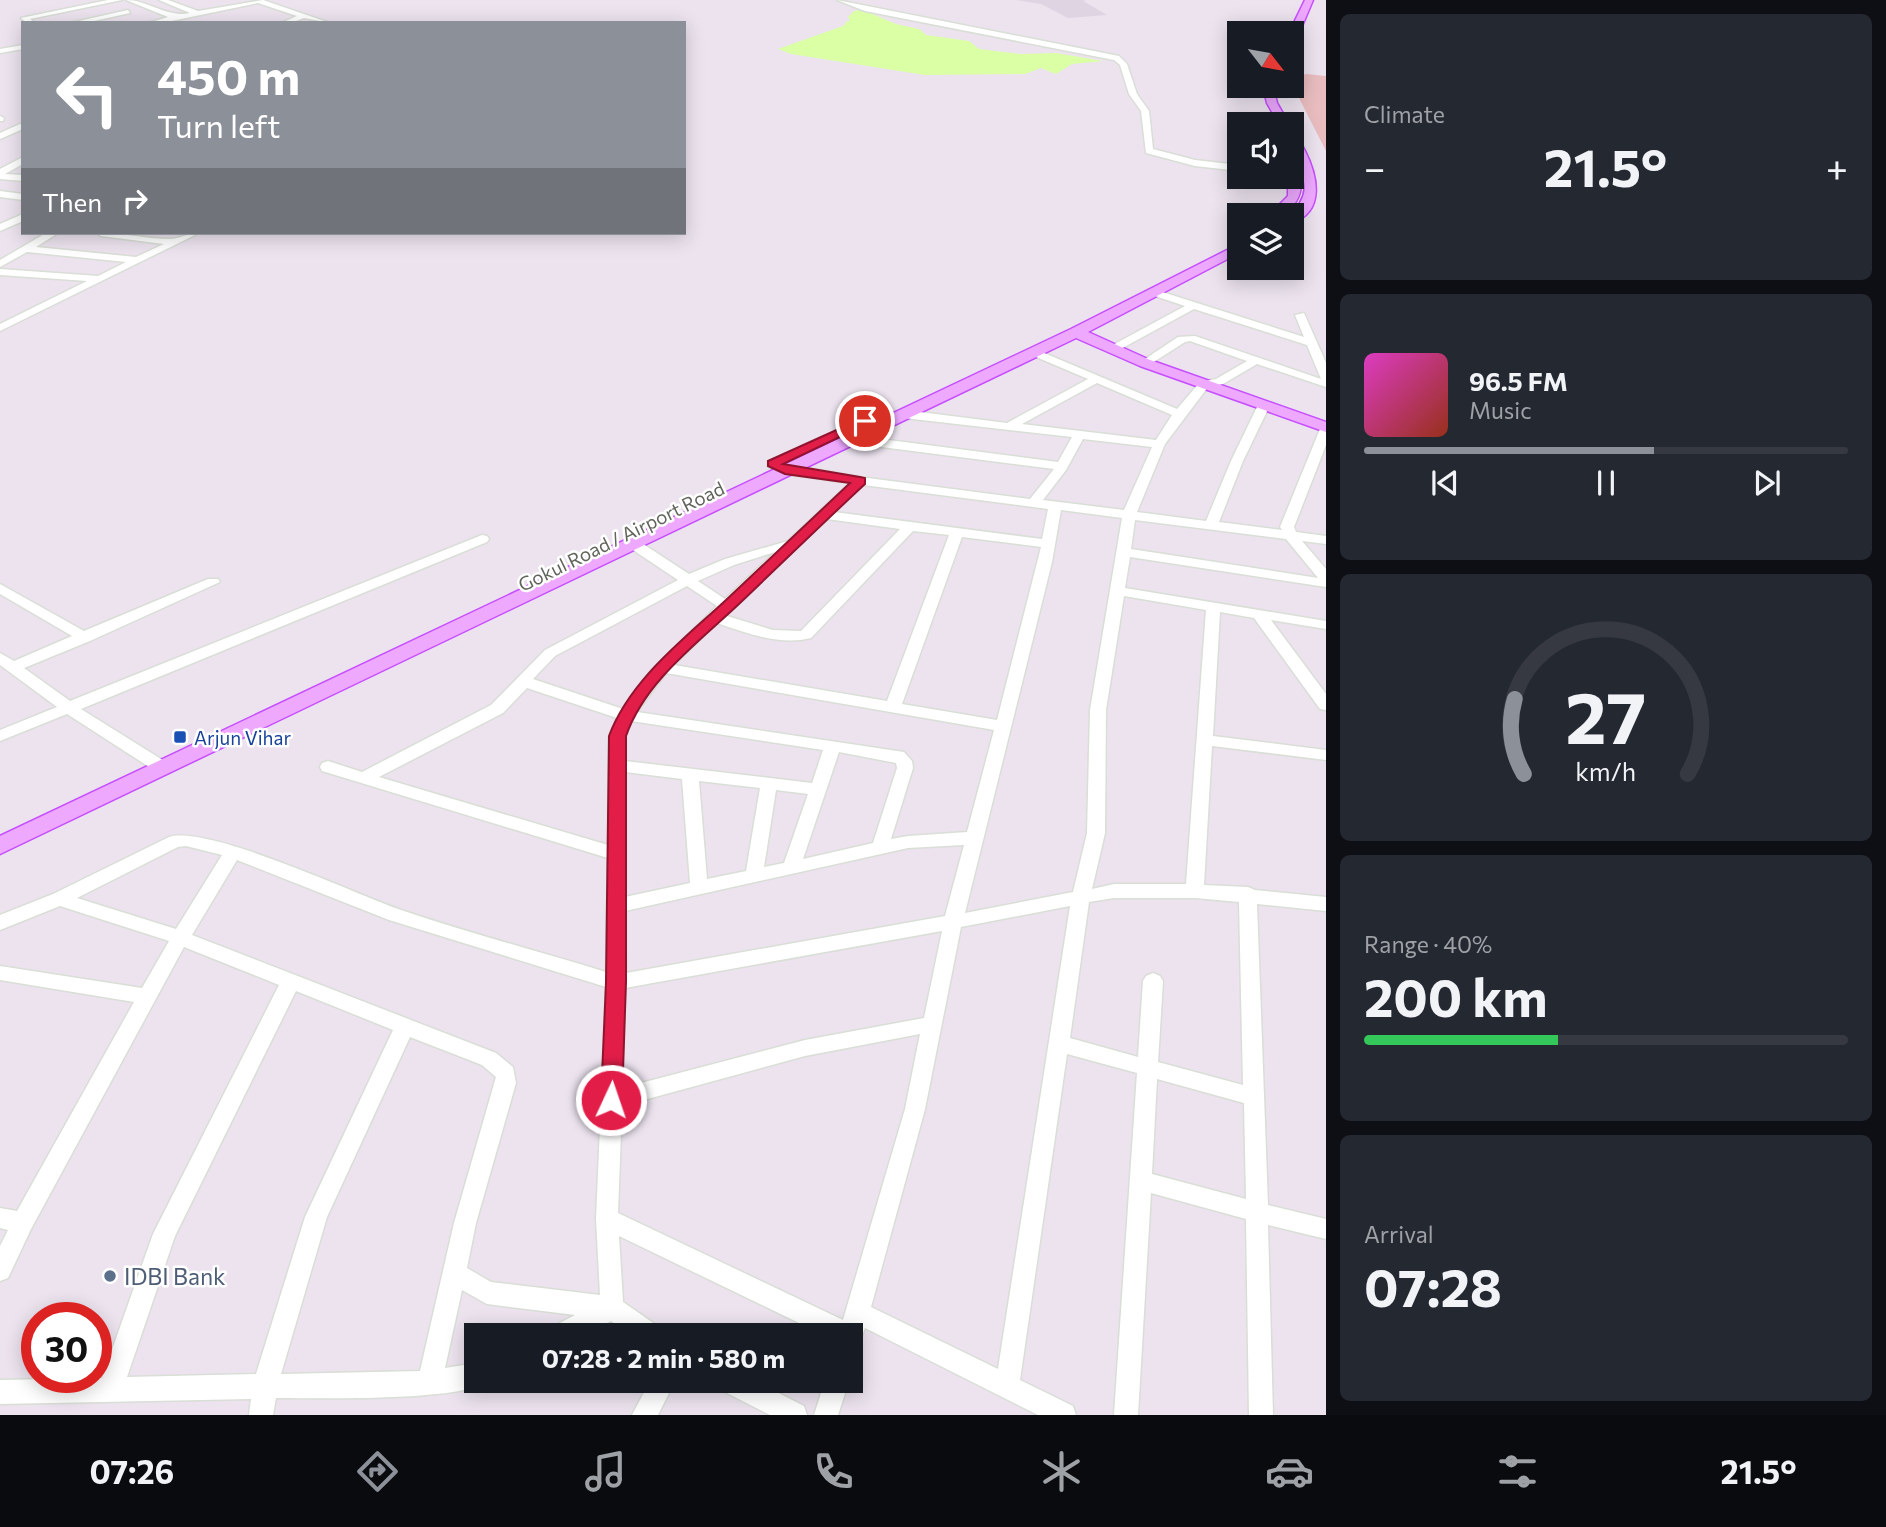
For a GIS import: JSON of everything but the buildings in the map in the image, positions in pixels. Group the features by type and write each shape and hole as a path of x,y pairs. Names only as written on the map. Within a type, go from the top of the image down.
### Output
{"main road":[{"path":"1288,21 1298,0"},
{"path":"1300,21 1309,0"},
{"path":"1257,100 1263,112"},
{"path":"1304,162 1314,182 1315,192 1310,204 1304,209"},
{"path":"1290,203 1296,189"},
{"path":"1292,201 1310,204"},
{"name":"Gokul Road / Airport Road","path":"0,830 156,764 779,467 1172,275 1227,244"},
{"path":"0,846 156,764 632,543 779,467 904,414 1156,293 1227,255"},
{"path":"1076,332 1145,363 1326,428"}],"street":[{"path":"129,0 189,21"},
{"path":"162,0 197,13"},
{"path":"159,21 257,0 320,21"},
{"path":"840,0 865,9 1116,58 1123,64 1133,94 1145,111 1149,150 1195,163 1227,167"},
{"path":"30,21 24,19 105,3 118,4 130,15"},
{"path":"44,21 118,4"},
{"path":"206,4 219,9"},
{"path":"114,21 130,15"},
{"path":"87,21 130,15 150,21"},
{"path":"290,21 304,16"},
{"path":"0,51 21,47"},
{"path":"0,136 21,127"},
{"path":"0,158 21,161"},
{"path":"0,174 21,162"},
{"path":"0,174 21,178"},
{"path":"0,194 21,196"},
{"path":"0,205 21,196"},
{"path":"0,228 21,218"},
{"path":"0,264 49,235"},
{"path":"152,235 175,242"},
{"path":"0,328 190,235"},
{"path":"24,249 138,260"},
{"path":"0,272 100,279"},
{"path":"1156,293 1312,343"},
{"path":"1113,349 1189,308"},
{"path":"1300,315 1323,361 1326,377"},
{"path":"0,320 14,321"},
{"path":"1145,363 1182,339 1191,338 1326,384"},
{"path":"1033,352 1179,414"},
{"path":"1006,1386 1081,898 1096,833 1098,710 1135,494 1159,444 1204,384 1219,382 1256,360"},
{"path":"1010,426 1095,380"},
{"path":"1210,526 1264,405"},
{"path":"904,414 1159,444"},
{"path":"1326,428 1287,527 1291,536 1326,580"},
{"path":"1032,504 1062,466 1079,435"},
{"path":"850,439 1062,466"},
{"path":"779,467 1055,508 1326,540"},
{"path":"612,1308 607,1219 616,982 617,736 625,715 638,695 663,668 860,481"},
{"path":"855,1323 915,1110 953,922 1055,508"},
{"path":"824,515 1048,544"},
{"path":"632,543 690,581 721,611 750,628 794,636 806,635 910,526"},
{"path":"892,707 957,532"},
{"path":"1,734 70,709 482,540"},
{"path":"364,778 497,709 508,701 550,653 690,581 747,555 792,544"},
{"path":"1124,552 1326,580"},
{"path":"15,666 213,582"},
{"path":"0,588 85,638"},
{"path":"1117,591 1326,625"},
{"path":"1195,891 1213,607"},
{"path":"1259,614 1326,705"},
{"path":"0,658 15,666 70,709 156,764"},
{"path":"663,668 1002,726"},
{"path":"523,681 625,715 889,754 904,761 905,768 880,848"},
{"path":"1205,740 1326,755"},
{"path":"791,867 834,746"},
{"path":"617,766 818,789"},
{"path":"328,767 575,844 617,854"},
{"path":"690,774 699,888"},
{"path":"754,876 769,783"},
{"path":"616,905 880,848 933,839 973,838"},
{"path":"0,923 59,899 175,841 186,840 233,852 396,915 616,982 1114,891 1248,894 1326,904"},
{"path":"0,1270 23,1222 180,938 233,852"},
{"path":"1248,894 1261,1415"},
{"path":"59,899 180,938 291,981 489,1059 506,1073 506,1083 478,1172 430,1383"},
{"path":"0,973 148,997"},
{"path":"112,1384 164,1234 291,981"},
{"path":"1126,1415 1153,981"},
{"path":"611,1100 805,1048 932,1024"},
{"path":"261,1415 265,1386 316,1217 405,1026"},
{"path":"1059,1043 1254,1097"},
{"path":"1141,1181 1326,1229"},
{"path":"0,1218 23,1222"},
{"path":"607,1219 823,1323"},
{"path":"454,1273 487,1293 612,1308 634,1323"},
{"path":"584,1323 612,1308"},
{"path":"859,1313 1064,1415"},
{"path":"112,1390 430,1383 464,1377"},
{"path":"0,1392 21,1392"},
{"path":"644,1415 656,1393"},
{"path":"753,1393 795,1415"},
{"path":"826,1415 833,1393"}],"shaded area":[{"path":"1016,0 1086,0 1083,1 1107,15 1068,18 1041,4"},
{"path":"863,10 896,24 919,29 926,35 969,41 979,49 1021,54 1056,53 1103,61 1072,64 1056,74 1041,68 1025,74 925,75 791,54 778,49 843,26 850,21 848,17 854,11"},
{"path":"1304,74 1326,76 1326,151 1299,98 1304,98"}],"place":[{"name":"Arjun Vihar","path":"180,737"},
{"name":"IDBI Bank","path":"110,1276"}],"route":[{"path":"611,1100 616,982 617,736 625,715 655,676 860,481 785,470 772,464 865,421"}]}
